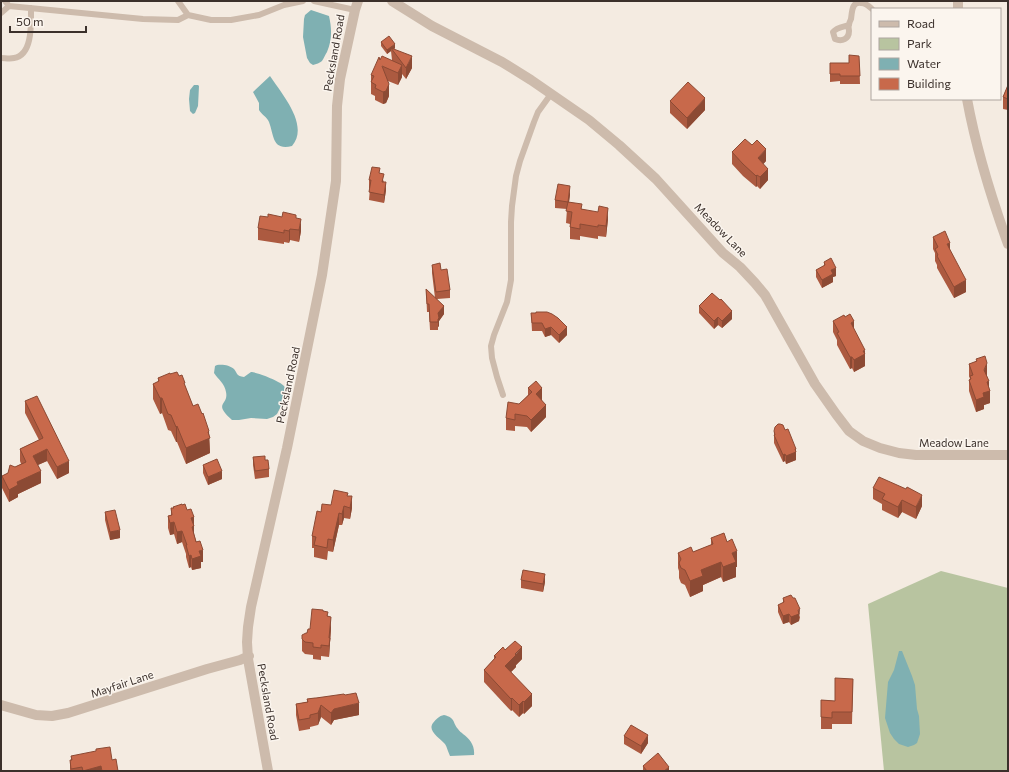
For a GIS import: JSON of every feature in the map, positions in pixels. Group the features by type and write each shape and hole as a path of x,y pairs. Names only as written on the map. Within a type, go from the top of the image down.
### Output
{"street":[{"name":"Meadow Lane","path":"392,1 432,26 502,62 551,94 589,120 656,179 765,295 815,384 849,431 863,441 880,448 899,453 916,455 1008,455"},
{"name":"Pecksland Road","path":"268,771 248,659 248,627 251,607 287,448 322,275 336,181 337,106 340,79 356,6"},
{"path":"967,100 978,150 1008,244"},
{"name":"Mayfair Lane","path":"1,705 36,715 52,716 68,713 249,656"}],"lane":[{"path":"178,1 188,15"},
{"path":"1,13 7,4 31,8 143,19 178,20 188,15 212,20 231,20 259,15 284,5 303,1"},
{"path":"314,1 356,6"},
{"path":"849,25 854,5 856,3 864,3 871,8"},
{"path":"1,58 15,58 22,54 27,47 30,36 31,8"},
{"path":"503,395 496,377 491,346 507,302 511,280 512,214 516,176 520,160 538,112 551,94"}],"green space":[{"path":"941,571 1008,588 1008,771 884,771 868,604"}],"water":[{"path":"311,10 329,16 331,30 331,39 327,52 322,61 313,65 307,58 303,37 305,15"},
{"path":"270,76 287,100 296,119 298,129 297,138 292,146 285,147 277,144 273,137 269,122 259,110 259,103 253,92"},
{"path":"194,85 199,86 198,106 193,114 190,111 189,99 190,90"},
{"path":"224,365 234,369 241,377 244,377 251,372 273,379 284,386 288,397 283,402 277,414 273,417 267,419 251,418 232,420 222,407 226,392 223,384 214,373 215,366"},
{"path":"899,651 902,651 915,685 919,716 920,734 917,743 908,747 899,744 894,739 890,733 885,718 888,682 894,670"},
{"path":"444,715 452,719 456,727 470,740 474,749 474,755 450,756 445,744 433,732 432,729 435,720"}],"building":[{"path":"389,36 395,44 387,50 381,42"},
{"path":"391,48 412,56 406,68"},
{"path":"849,55 859,56 860,76 840,76 840,74 830,74 830,63 849,63"},
{"path":"382,56 402,65 398,73 382,66 389,84 386,91 383,92 375,88 376,85 371,82 374,76 371,75 379,57 380,60"},
{"path":"688,82 705,98 687,118 670,101"},
{"path":"1008,85 1008,99 1003,97"},
{"path":"745,139 752,145 757,140 766,149 758,158 768,169 760,177 757,175 756,176 732,152"},
{"path":"372,167 380,168 379,173 384,174 382,182 386,182 384,195 369,192 371,180 369,180"},
{"path":"558,184 570,186 568,202 555,200"},
{"path":"568,202 582,204 581,209 598,212 599,206 608,208 606,226 598,225 598,227 580,224 580,229 570,227 572,212 566,211"},
{"path":"283,212 296,215 296,218 301,219 299,230 284,230 284,233 258,228 260,216 268,217 268,214 282,217"},
{"path":"945,231 950,243 947,244 966,280 954,287 937,256 938,255 935,249 938,247 933,237"},
{"path":"831,258 836,268 831,270 833,274 822,280 816,270 825,265 824,262"},
{"path":"440,263 441,270 447,269 450,290 436,292 432,265"},
{"path":"426,289 444,306 438,313 438,322 430,322"},
{"path":"712,293 720,300 721,299 732,311 722,321 718,317 714,321 699,306"},
{"path":"547,312 552,314 567,327 559,335 551,327 545,329 542,323 532,323 531,313"},
{"path":"850,314 854,321 851,323 865,350 863,351 865,354 854,360 850,357 837,333 839,332 833,321 844,315 845,317"},
{"path":"985,356 987,363 984,370 989,381 987,382 990,391 983,393 984,397 976,400 969,380 971,379 970,376 973,375 969,364 977,361 976,359"},
{"path":"177,372 179,376 182,375 193,406 198,404 202,414 203,413 210,438 186,448 177,426 176,427 171,415 168,414 162,398 160,398 153,384 159,381 158,378"},
{"path":"536,381 542,388 536,394 546,405 531,420 527,416 515,414 515,420 506,418 508,402 519,404 532,392 528,388"},
{"path":"37,396 69,461 57,467 47,449 33,456 41,471 17,482 18,485 9,490 2,476 8,473 10,465 15,467 26,462 20,449 43,438 25,401"},
{"path":"778,424 783,425 785,430 788,429 796,452 786,456 785,454 783,455 774,435 775,427"},
{"path":"265,456 265,460 268,460 269,469 255,471 253,457"},
{"path":"217,459 222,471 208,477 203,465"},
{"path":"879,477 906,489 907,487 922,495 916,507 902,500 898,507 882,499 885,494 873,488"},
{"path":"334,490 348,493 347,496 352,496 350,508 344,506 342,514 339,513 333,540 328,539 327,548 314,545 316,537 312,536 317,511 321,512 322,504 331,505"},
{"path":"185,504 187,510 191,509 194,517 191,518 194,526 192,527 196,542 200,541 203,550 199,551 201,556 192,559 191,555 189,556 182,531 177,532 174,522 170,523 168,516 172,515 171,508"},
{"path":"115,510 120,530 110,532 105,512"},
{"path":"724,533 727,542 732,539 737,551 732,553 736,562 723,567 721,562 701,570 703,576 690,581 685,570 681,568 679,563 681,559 678,553 691,547 693,552 713,544 711,538"},
{"path":"523,570 545,574 543,584 521,580"},
{"path":"791,595 795,598 800,609 798,610 799,614 791,617 789,614 783,616 778,605 784,602 783,598"},
{"path":"312,609 328,612 327,616 331,617 329,646 321,645 321,648 313,647 313,643 305,642 302,639 302,635 307,633 308,629 310,629"},
{"path":"515,641 522,647 505,666 532,694 519,705 512,698 511,699 484,670 496,657 494,656 503,647 505,650"},
{"path":"835,678 853,679 852,712 832,712 832,718 821,717 821,700 835,701"},
{"path":"356,693 359,703 334,709 331,713 321,705 318,713 310,715 310,718 299,720 296,704 308,702 307,699"},
{"path":"631,725 648,735 641,746 624,736"},
{"path":"110,747 112,760 116,759 118,771 102,771 101,766 83,771 82,767 71,769 71,756"},
{"path":"658,753 669,767 664,771 647,771 643,766"}]}
